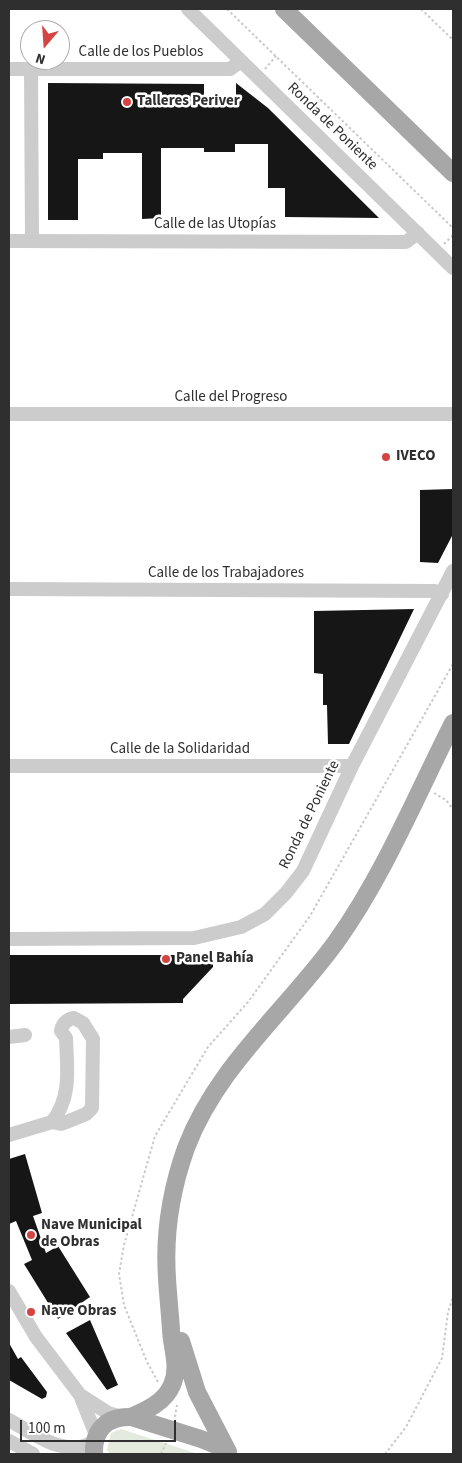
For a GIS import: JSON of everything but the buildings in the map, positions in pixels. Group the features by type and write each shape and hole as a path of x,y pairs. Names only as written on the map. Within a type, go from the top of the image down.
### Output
{"main road":[{"path":"284,9 453,173"},
{"path":"95,1443 105,1424 127,1417 158,1402 172,1386 176,1364 166,1256 168,1217 179,1168 207,1103 234,1063 329,950 351,919 377,873 453,723"},
{"path":"171,1314 197,1392 227,1452"},
{"path":"127,1417 201,1439 227,1452"}],"street":[{"name":"Ronda de Poniente","path":"188,9 453,268"},
{"name":"Calle de los Pueblos","path":"70,68 230,69 242,61"},
{"path":"31,70 32,241"},
{"name":"Calle de las Utopías","path":"9,241 406,242 418,233"},
{"name":"Calle del Progreso","path":"9,414 453,414"},
{"name":"Ronda de Poniente","path":"9,939 194,938 241,927 265,914 286,893 303,871 352,766 453,571"},
{"name":"Calle de los Trabajadores","path":"9,589 425,591 442,594"},
{"name":"Calle de la Solidaridad","path":"9,766 352,766"},
{"path":"9,1135 52,1122 61,1124 86,1114 93,1103 93,1039 83,1023 74,1018 68,1020 61,1031 66,1038 67,1093 62,1108 52,1122"},
{"path":"9,1037 24,1035"},
{"path":"9,1291 36,1337 80,1395 95,1443 79,1448 61,1450 9,1420"},
{"path":"80,1395 108,1413 127,1417"},
{"path":"9,1441 33,1454"}],"path":[{"path":"227,9 453,228"},
{"path":"421,9 453,40"},
{"path":"258,77 276,56"},
{"path":"421,787 440,795 453,809"},
{"path":"385,1454 406,1427 442,1358 448,1312 453,1297"}],"shaded area":[{"path":"121,1429 198,1454 110,1454 107,1450 111,1433"}],"place":[{"name":"Talleres Periver","path":"127,102"},
{"name":"IVECO","path":"386,457"},
{"name":"Panel Bahía","path":"166,959"},
{"name":"Nave Municipal de Obras","path":"31,1235"},
{"name":"Nave Obras","path":"31,1312"}]}
